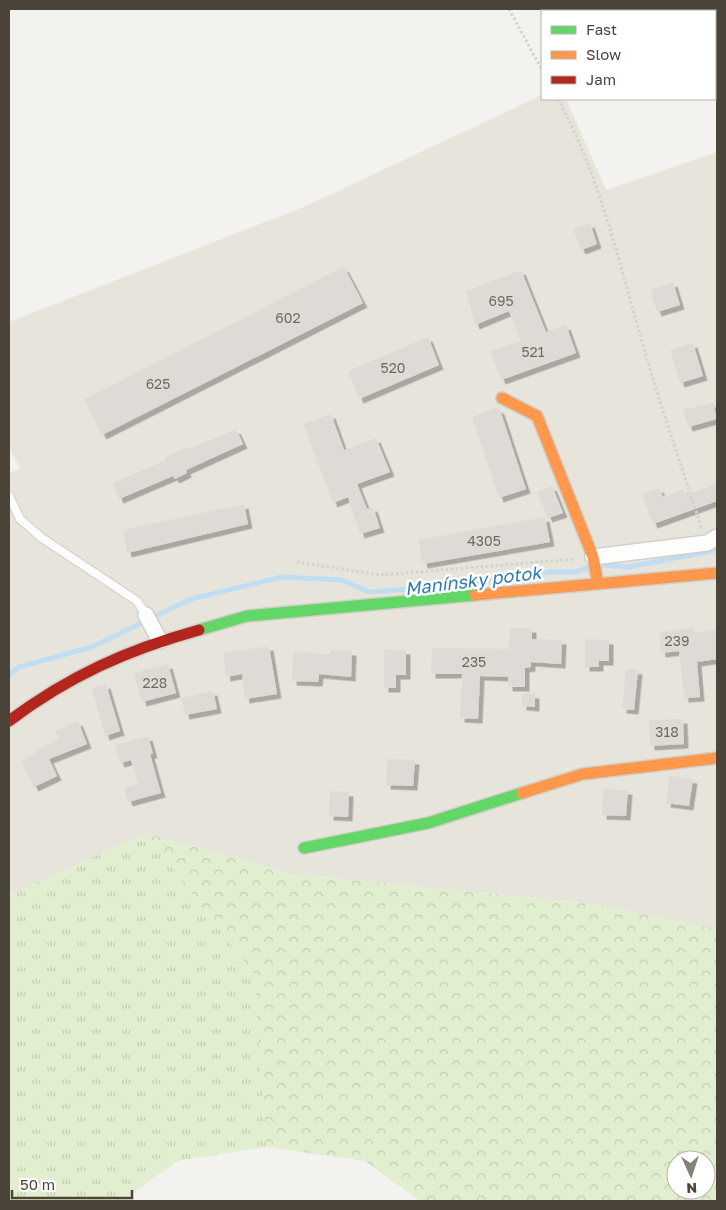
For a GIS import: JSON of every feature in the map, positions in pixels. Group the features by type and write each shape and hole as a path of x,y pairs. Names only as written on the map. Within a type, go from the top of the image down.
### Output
{"street":[{"path":"502,398 537,416 593,557 598,584"},
{"path":"593,557 712,540"},
{"path":"9,721 42,696 80,674 160,641 248,616 717,573"},
{"path":"149,620 160,641"},
{"path":"304,848 428,823 583,774 717,758"}],"lane":[{"path":"9,496 20,519 42,538 138,601 149,620"}],"path":[{"path":"509,9 541,68"},
{"path":"559,100 569,118 598,196 660,404 712,540"},
{"path":"298,562 381,575 593,557"}],"shaded area":[{"path":"541,95 541,100 566,100 606,190 717,152 717,929 592,904 292,874 145,833 9,896 9,473 20,468 9,448 9,322 306,206"}],"green space":[{"path":"145,833 254,974 266,1147 178,1161 121,1201 9,1201 9,896"},
{"path":"145,833 292,874 592,904 717,929 717,1201 420,1201 365,1161 266,1147 254,974"}],"building":[{"path":"590,223 597,244 581,250 573,229"},
{"path":"344,267 363,303 102,435 84,399"},
{"path":"521,270 546,332 566,325 576,353 501,380 490,351 521,341 509,311 475,325 466,291"},
{"path":"673,282 680,305 657,312 650,290"},
{"path":"428,337 439,365 359,399 348,371"},
{"path":"693,343 703,376 680,383 670,350"},
{"path":"713,402 717,419 688,427 683,410"},
{"path":"496,408 500,410 526,489 499,498 472,417"},
{"path":"331,414 344,450 376,438 390,472 357,484 367,509 373,507 380,528 360,534 348,497 333,503 303,424"},
{"path":"236,429 243,444 186,470 187,473 175,479 173,476 119,499 113,483 166,460 165,457"},
{"path":"717,484 717,501 653,524 642,494 659,488 663,497 683,489 686,495"},
{"path":"552,486 563,513 548,518 537,492"},
{"path":"244,504 248,524 127,553 123,530"},
{"path":"545,517 550,542 423,564 418,540"},
{"path":"510,628 532,628 532,639 562,640 561,664 531,662 531,667 525,668 525,687 508,687 508,677 480,676 478,719 460,718 462,674 431,674 432,648 509,649"},
{"path":"693,628 694,633 717,629 717,659 697,662 700,697 684,698 679,651 661,653 659,632"},
{"path":"585,639 609,640 609,661 599,661 599,667 585,667"},
{"path":"269,646 277,694 245,699 242,674 226,677 223,653"},
{"path":"384,649 406,650 406,675 396,675 396,688 384,688"},
{"path":"330,650 352,651 351,677 319,674 318,682 292,681 293,652 330,654"},
{"path":"168,664 176,693 142,702 134,673"},
{"path":"626,669 638,670 634,710 622,709"},
{"path":"106,684 120,731 105,736 92,688"},
{"path":"213,691 217,709 185,715 181,698"},
{"path":"522,693 535,694 535,707 522,706"},
{"path":"683,719 684,744 650,746 649,720"},
{"path":"78,721 87,744 49,759 57,776 34,787 21,761 35,754 33,752 59,739 55,731"},
{"path":"148,736 153,754 150,754 161,793 128,802 124,788 138,784 131,760 120,763 114,746"},
{"path":"387,759 415,760 413,786 386,785"},
{"path":"670,776 693,779 689,806 666,803"},
{"path":"603,789 628,790 626,816 602,815"},
{"path":"330,791 349,792 348,817 329,816"}],"waterway":[{"name":"Manínsky potok","path":"600,565 629,567 717,550"},
{"name":"Manínsky potok","path":"9,675 19,667 92,647 191,599 282,577 342,580 369,592 465,585 518,572 575,572 591,567"}],"traffic: fast":[{"path":"199,630 247,616 475,595"},
{"path":"304,848 428,823 522,793"}],"traffic: slow":[{"path":"502,398 537,416 593,557 598,584"},
{"path":"475,595 717,573"},
{"path":"522,793 583,774 717,758"}],"traffic: jam":[{"path":"9,721 54,691 100,666 147,646 199,630"}]}
